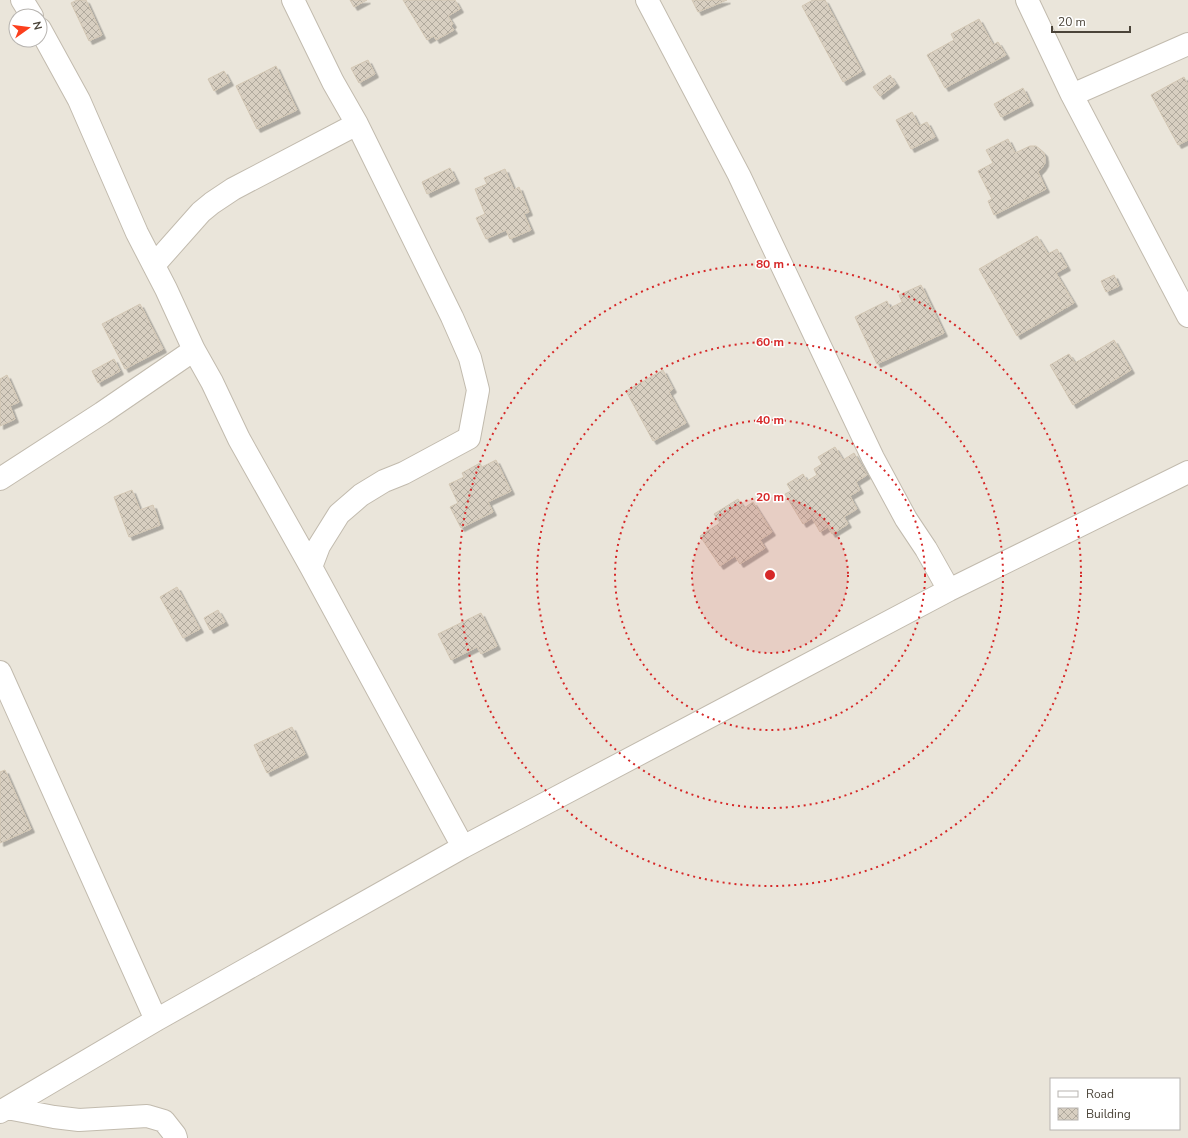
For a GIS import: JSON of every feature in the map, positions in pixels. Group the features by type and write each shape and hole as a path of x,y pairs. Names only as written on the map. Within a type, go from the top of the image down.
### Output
{"street":[{"path":"293,0 452,317 470,358 478,390 469,438 404,473 384,481 361,495 339,514 319,546 311,568"},
{"path":"647,0 740,175 873,458 906,519 926,549 949,590"},
{"path":"1027,0 1072,95 1188,316"},
{"path":"48,44 79,100 137,233 239,439 463,847"},
{"path":"1072,95 1188,44"},
{"path":"154,266 202,212 212,203 233,189 356,124"},
{"path":"0,479 102,413 194,350"},
{"path":"3,1110 156,1020 463,847 949,590 1188,472"},
{"path":"0,672 156,1020"},
{"path":"3,1110 79,1120 147,1116 164,1121 176,1135 176,1138"}],"shaded area":[{"path":"0,0 1188,0 1188,1138 0,1138"}],"building":[{"path":"77,0 86,0 102,35 89,41 71,3"},
{"path":"350,0 367,0 354,7"},
{"path":"403,0 455,0 460,9 448,16 453,24 451,26 454,30 436,40 434,36 427,40"},
{"path":"692,0 727,0 698,12"},
{"path":"813,0 825,0 862,71 843,82 802,6"},
{"path":"979,19 993,45 998,42 1006,55 945,88 927,55 954,40 951,34"},
{"path":"368,60 375,74 359,83 351,68"},
{"path":"276,66 297,110 257,129 236,86"},
{"path":"224,71 230,82 214,91 208,79"},
{"path":"890,75 896,84 880,96 873,87"},
{"path":"1184,77 1188,85 1188,140 1178,145 1151,95"},
{"path":"1023,88 1030,102 1001,117 994,104"},
{"path":"912,112 919,126 927,122 935,137 911,149 896,120"},
{"path":"1008,139 1015,153 1030,146 1036,146 1044,153 1045,163 1038,172 1046,189 994,215 988,201 992,199 978,171 993,163 986,150"},
{"path":"450,168 456,180 427,194 422,182"},
{"path":"505,169 514,190 519,187 529,212 524,214 531,230 510,239 506,230 486,239 476,218 485,214 475,189 487,184 484,178"},
{"path":"1037,236 1048,254 1057,249 1067,267 1056,273 1074,303 1017,336 979,269"},
{"path":"1114,275 1119,286 1106,292 1101,281"},
{"path":"921,285 944,333 877,364 855,317 887,301 890,308 902,302 899,295"},
{"path":"140,304 163,349 125,369 102,324"},
{"path":"1114,340 1131,370 1073,405 1050,365 1069,354 1075,363"},
{"path":"114,359 120,371 98,383 92,371"},
{"path":"663,370 673,389 669,392 686,423 653,441 626,391"},
{"path":"7,375 19,402 10,406 15,419 0,426 0,379"},
{"path":"835,447 843,460 854,453 867,475 856,482 860,490 850,496 857,509 844,517 848,524 832,534 828,527 820,532 812,518 803,524 785,494 791,491 787,484 803,474 807,481 817,475 814,469 822,464 818,457"},
{"path":"496,460 511,491 488,502 493,512 461,528 450,507 458,503 449,484 464,477 462,473 480,463 482,467"},
{"path":"132,490 140,510 153,505 160,525 129,537 114,497"},
{"path":"738,499 744,508 753,502 772,532 760,540 765,548 740,564 735,556 720,566 700,536 720,523 714,514"},
{"path":"177,587 200,629 183,638 160,597"},
{"path":"218,610 225,622 210,630 204,618"},
{"path":"481,613 497,646 481,654 477,647 451,660 438,634"},
{"path":"292,727 305,754 267,773 254,745"},
{"path":"5,770 31,829 0,843 0,772"}]}
